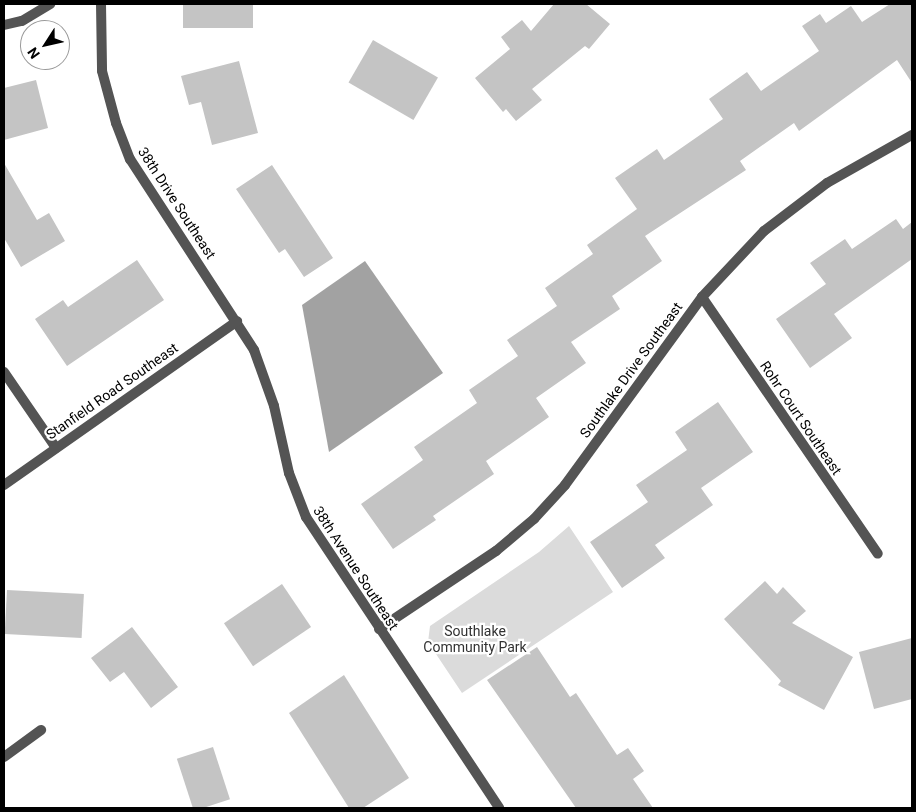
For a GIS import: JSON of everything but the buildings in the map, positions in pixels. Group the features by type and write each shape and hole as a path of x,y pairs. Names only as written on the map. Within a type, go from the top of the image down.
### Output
{"street":[{"path":"4,25 22,21 50,4"},
{"name":"38th Drive Southeast","path":"101,4 102,71 116,123 130,159 237,321"},
{"name":"Southlake Drive Southeast","path":"379,630 496,551 534,519 565,485 702,297 742,251 794,205 912,134"},
{"name":"Rohr Court Southeast","path":"702,297 878,554"},
{"name":"Stanfield Road Southeast","path":"4,485 237,321"},
{"name":"38th Avenue Southeast","path":"237,321 265,377 289,473 306,518 499,808"},
{"path":"4,372 56,448"},
{"path":"4,757 41,730"}],"green space":[{"name":"Southlake Community Park","path":"569,526 613,592 462,693 428,642 430,626 539,552"}],"shaded area":[{"path":"365,261 443,373 329,452 302,305"}]}
